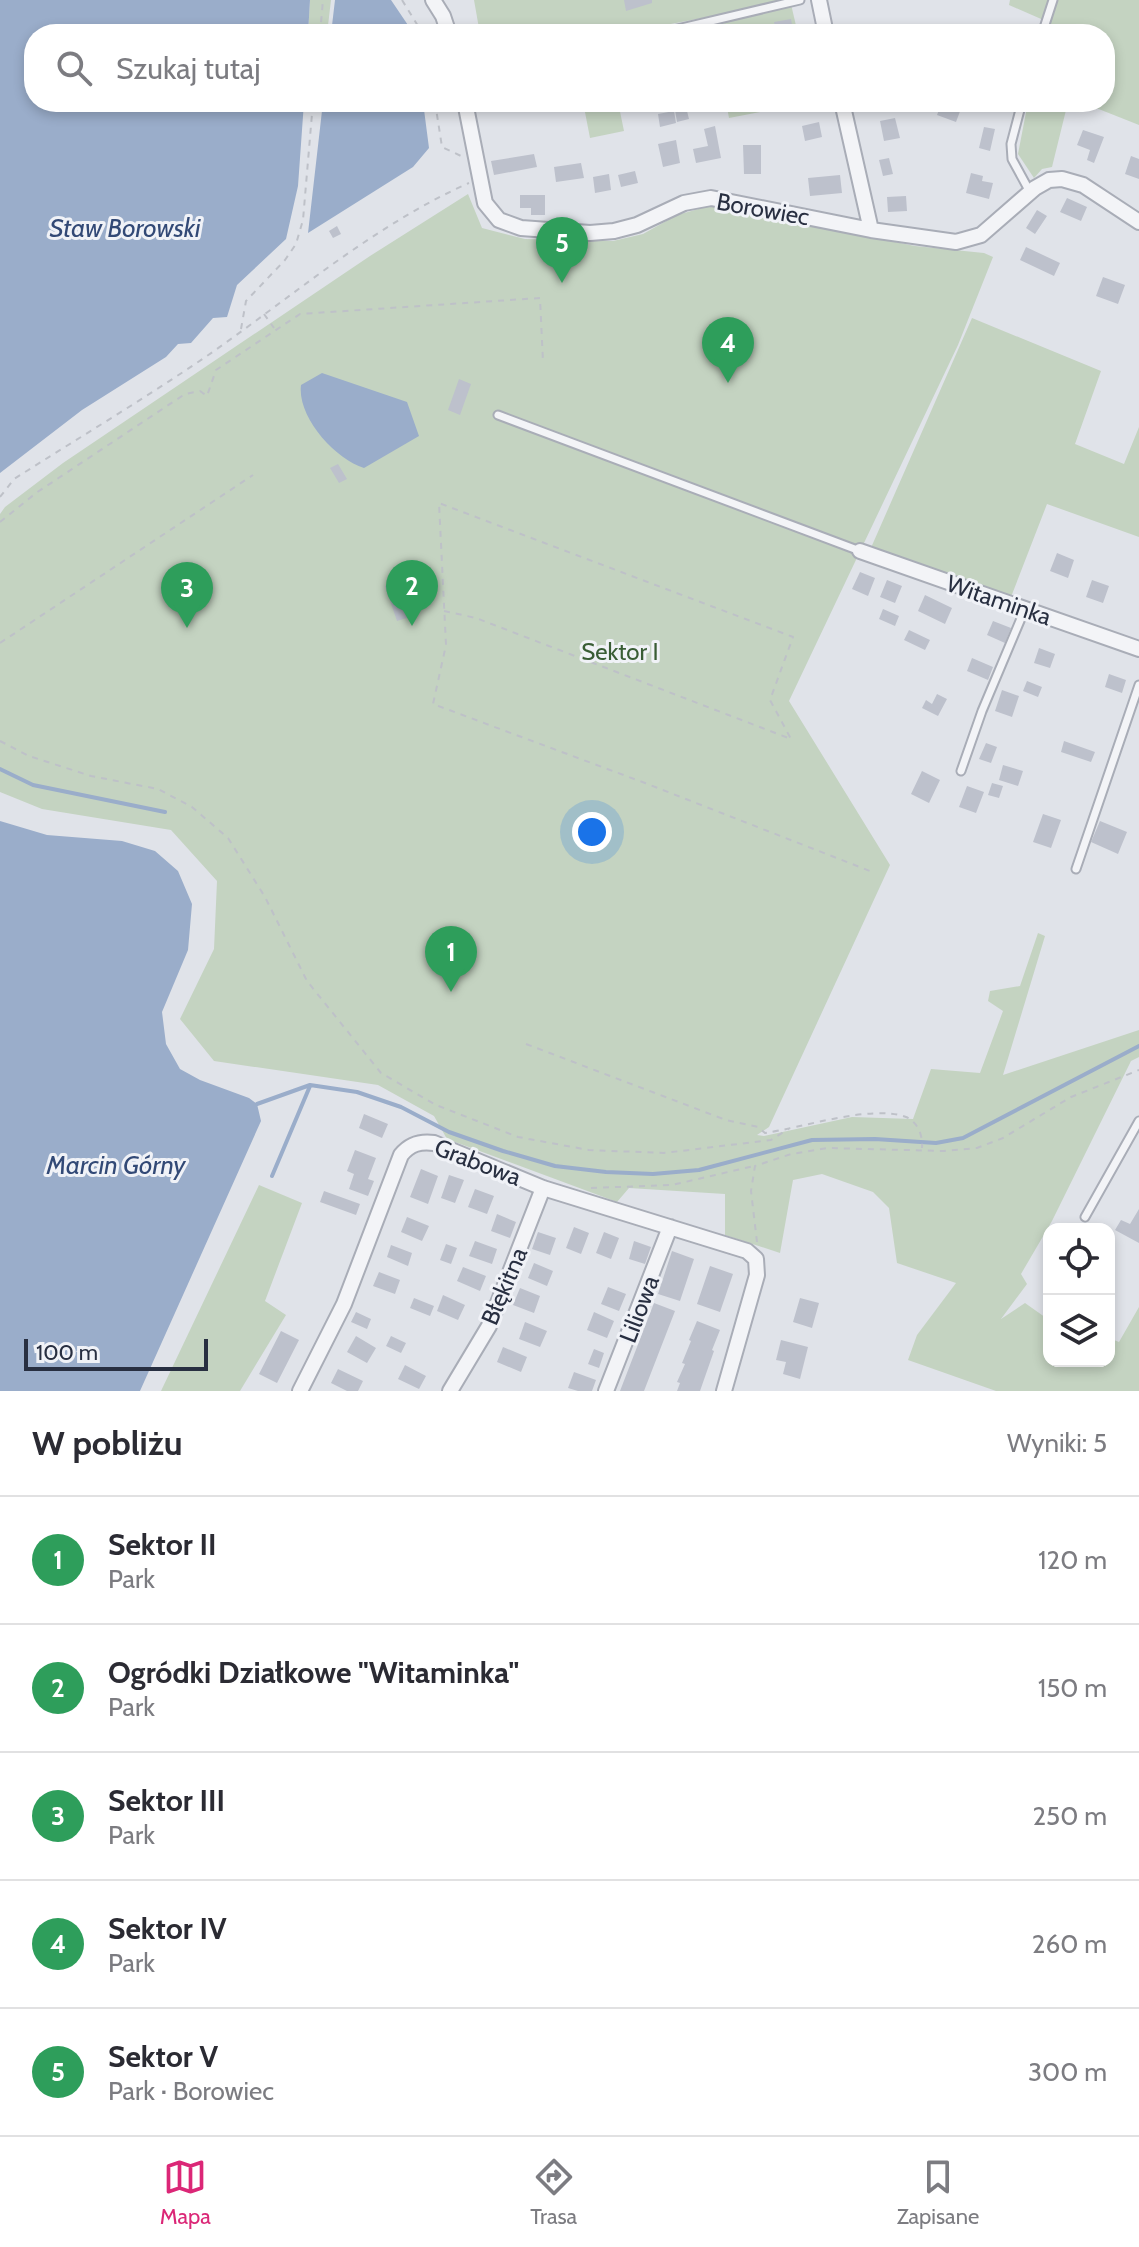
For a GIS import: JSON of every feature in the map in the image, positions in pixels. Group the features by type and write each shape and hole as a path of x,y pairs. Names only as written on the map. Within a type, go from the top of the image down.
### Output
{"street":[{"path":"433,0 446,24"},
{"path":"819,0 824,24"},
{"name":"Borowiec","path":"467,112 485,203 504,222 521,228 590,233 614,231 637,225 684,203 711,198 871,230 944,242 966,241 988,231 1030,192 1049,180 1073,180 1139,222"},
{"path":"844,112 871,230"},
{"name":"Witaminka","path":"860,551 1139,649"},
{"name":"Grabowa","path":"300,1391 344,1304 401,1155 407,1148 424,1141 543,1188 747,1251 756,1259"},
{"name":"Błękitna","path":"453,1385 489,1326 543,1188"},
{"name":"Liliowa","path":"606,1391 670,1227"},
{"path":"724,1391 757,1275 756,1259"}],"lane":[{"path":"698,24 800,0"},
{"path":"1045,24 1053,0"},
{"path":"1019,112 1011,144 1012,159 1030,192"},
{"path":"498,415 860,551"},
{"path":"961,771 982,711 1025,609"},
{"path":"1076,869 1139,685"},
{"path":"1085,1217 1139,1121"}],"path":[{"path":"321,24 323,0"},
{"path":"402,0 417,24"},
{"path":"241,331 246,301 296,244 303,220 312,112"},
{"path":"0,497 14,479 203,358 353,249 478,170 442,147 437,112"},
{"path":"0,522 36,493 185,394 200,391 207,396 216,370 300,314 540,298 543,362"},
{"path":"264,314 275,328"},
{"path":"0,643 253,475"},
{"path":"444,611 476,618 791,739 770,700 793,637 439,503 444,611 446,645 433,704 875,873"},
{"path":"0,741 29,756 91,776 158,789 192,807 228,838 265,897 307,981 381,1073 436,1105 518,1137 589,1150 664,1153 771,1140 790,1128"},
{"path":"526,1044 726,1120 758,1127 765,1133 882,1114 907,1117 923,1138 922,1149"},
{"path":"586,1188 672,1185 755,1166 791,1154 828,1148 944,1151 977,1148 1003,1138 1071,1097 1139,1070"},
{"path":"755,1166 751,1191 758,1247 756,1259"}],"green space":[{"path":"310,0 331,0 328,24 309,24"},
{"path":"474,0 790,0 796,24 709,24 707,17 671,24 478,24"},
{"path":"1010,0 1139,0 1139,125 1106,112 1115,112 1115,24 1048,24 1009,5"},
{"path":"585,112 620,112 624,131 590,138"},
{"path":"728,112 760,112 729,118"},
{"path":"1026,112 1066,112 1052,167 1042,169 1034,178 1018,154"},
{"name":"Sektor I","path":"468,194 482,228 525,239 613,241 643,234 677,215 713,205 915,246 984,253 993,257 958,345 789,701 890,865 769,1127 757,1135 852,1117 913,1119 931,1069 980,1073 1003,1011 988,1001 990,991 1020,986 1038,933 1045,936 1003,1075 1139,1030 1139,1057 1131,1061 1052,1221 1043,1223 1043,1236 1021,1274 1027,1284 1001,1319 1025,1303 1043,1316 1043,1367 1115,1367 1115,1340 1119,1342 1139,1307 1139,1391 996,1391 908,1360 917,1335 956,1283 897,1263 889,1208 873,1192 822,1174 793,1180 780,1253 725,1235 725,1194 629,1188 617,1202 447,1139 434,1116 378,1085 214,1061 180,1019 214,949 217,881 171,830 42,809 0,792 0,514 63,463 370,256"},
{"path":"972,318 1101,371 1075,444 1124,464 1139,427 1139,537 1047,504 1011,597 870,550"},
{"path":"259,1185 302,1203 265,1301 286,1315 240,1391 161,1391"}],"water":[{"name":"Staw Borowski","path":"0,0 310,0 309,24 24,24 24,112 303,112 298,186 286,239 237,285 227,317 213,318 191,343 178,344 166,357 82,410 0,473"},
{"path":"335,0 391,0 407,24 332,24"},
{"path":"322,112 424,112 429,148 413,167 308,233"},
{"path":"322,373 407,402 419,436 364,468 341,456 320,435 301,397 301,385"},
{"name":"Marcin Górny","path":"0,821 47,835 122,841 155,851 178,871 192,904 188,950 162,1012 166,1044 180,1069 257,1104 261,1121 140,1391 0,1391"}],"building":[{"path":"624,0 652,0 652,3 626,11"},
{"path":"791,19 792,24 774,24"},
{"path":"674,112 676,123 660,127 658,114"},
{"path":"675,112 687,112 689,119 677,122"},
{"path":"938,112 960,112 956,122 937,115"},
{"path":"895,118 900,138 884,141 880,121"},
{"path":"819,122 822,137 805,141 802,126"},
{"path":"715,126 721,158 696,163 693,149 708,146 704,129"},
{"path":"984,127 995,129 990,151 979,148"},
{"path":"1083,130 1104,137 1094,163 1087,160 1090,150 1077,145"},
{"path":"676,140 680,163 663,167 658,144"},
{"path":"743,145 761,145 761,174 744,174"},
{"path":"534,154 537,167 494,175 491,161"},
{"path":"1131,156 1139,159 1139,179 1125,174"},
{"path":"889,158 893,174 883,176 879,160"},
{"path":"581,163 584,178 556,182 554,167"},
{"path":"635,171 638,183 621,187 618,175"},
{"path":"971,173 983,176 982,181 993,183 989,199 966,193"},
{"path":"609,174 611,190 595,193 593,177"},
{"path":"840,175 842,193 810,196 808,178"},
{"path":"520,195 545,195 545,215 531,215 531,208 520,208"},
{"path":"906,196 907,211 888,212 887,197"},
{"path":"1067,198 1087,207 1081,221 1060,212"},
{"path":"1037,210 1047,216 1035,234 1026,228"},
{"path":"337,226 341,234 333,238 329,231"},
{"path":"1026,247 1060,263 1054,276 1020,260"},
{"path":"1103,277 1125,285 1118,304 1096,296"},
{"path":"459,379 471,384 460,415 448,410"},
{"path":"338,464 347,479 339,483 330,468"},
{"path":"1057,553 1074,560 1068,578 1050,571"},
{"path":"860,572 875,578 868,596 852,589"},
{"path":"887,580 902,586 895,603 880,597"},
{"path":"1092,580 1109,586 1103,603 1086,597"},
{"path":"398,582 410,617 397,621 385,586"},
{"path":"925,595 952,608 945,624 918,611"},
{"path":"883,609 899,616 895,626 879,619"},
{"path":"993,621 1011,628 1005,643 987,635"},
{"path":"909,630 930,640 925,650 904,640"},
{"path":"1039,648 1055,654 1050,668 1034,663"},
{"path":"972,658 993,667 988,680 967,671"},
{"path":"1109,674 1126,680 1122,693 1105,687"},
{"path":"1027,681 1042,687 1038,697 1023,691"},
{"path":"1002,690 1019,696 1012,717 995,711"},
{"path":"937,694 947,699 938,716 922,708 926,700 932,704"},
{"path":"1064,741 1095,752 1091,762 1061,752"},
{"path":"986,743 997,747 991,763 979,759"},
{"path":"1003,765 1023,771 1018,786 999,780"},
{"path":"922,771 940,780 929,803 911,794"},
{"path":"992,783 1003,786 999,798 988,795"},
{"path":"967,786 984,792 976,813 959,807"},
{"path":"1043,814 1061,820 1051,848 1033,842"},
{"path":"1100,821 1127,832 1118,854 1091,842"},
{"path":"364,1114 388,1124 382,1138 359,1128"},
{"path":"355,1150 376,1158 368,1179 374,1181 368,1196 349,1189 354,1174 347,1171"},
{"path":"421,1169 438,1176 428,1204 410,1197"},
{"path":"449,1175 464,1180 455,1203 441,1198"},
{"path":"475,1189 494,1196 487,1214 468,1207"},
{"path":"324,1191 360,1204 356,1215 320,1202"},
{"path":"1139,1209 1139,1243 1115,1230 1121,1220 1130,1224"},
{"path":"497,1214 516,1222 510,1238 491,1231"},
{"path":"407,1217 429,1226 422,1241 401,1232"},
{"path":"574,1227 589,1233 581,1254 566,1248"},
{"path":"538,1232 556,1238 550,1255 532,1249"},
{"path":"604,1232 619,1238 611,1259 596,1253"},
{"path":"475,1241 497,1249 492,1264 469,1256"},
{"path":"634,1241 651,1247 645,1264 629,1259"},
{"path":"446,1244 457,1248 451,1264 440,1260"},
{"path":"391,1245 412,1253 408,1266 387,1257"},
{"path":"672,1251 694,1259 680,1301 658,1294"},
{"path":"534,1263 553,1271 547,1286 528,1278"},
{"path":"710,1266 733,1274 720,1312 697,1304"},
{"path":"463,1267 486,1276 480,1291 457,1281"},
{"path":"379,1272 400,1280 395,1294 373,1286"},
{"path":"608,1287 626,1294 619,1311 601,1304"},
{"path":"520,1288 540,1296 534,1313 513,1305"},
{"path":"443,1295 465,1305 458,1320 437,1311"},
{"path":"414,1298 434,1306 430,1316 410,1308"},
{"path":"800,1298 819,1303 812,1328 793,1322"},
{"path":"654,1303 675,1311 644,1391 620,1391"},
{"path":"356,1312 371,1319 367,1329 351,1322"},
{"path":"594,1312 614,1321 607,1338 587,1330"},
{"path":"697,1321 720,1330 714,1351 700,1391 677,1391 680,1383 677,1382 685,1364 682,1363"},
{"path":"525,1322 547,1331 540,1347 519,1339"},
{"path":"281,1331 299,1340 277,1383 259,1374"},
{"path":"356,1336 376,1348 367,1363 347,1352"},
{"path":"391,1336 406,1343 401,1353 386,1346"},
{"path":"781,1340 808,1347 800,1379 783,1374 786,1362 776,1360"},
{"path":"503,1347 527,1357 521,1372 497,1362"},
{"path":"594,1349 604,1353 599,1368 588,1364"},
{"path":"405,1365 426,1376 419,1389 398,1379"},
{"path":"338,1369 363,1381 358,1391 347,1391 331,1383"},
{"path":"574,1372 596,1380 592,1391 568,1388"}],"waterway":[{"path":"0,769 33,785 165,812"},
{"path":"257,1104 310,1085 357,1092 401,1107 449,1132 555,1166 653,1174 699,1170 812,1140 875,1139 936,1143 963,1138 1139,1046"},
{"path":"272,1176 310,1086"}],"place":[{"name":"Sektor V","path":"562,283"},
{"name":"Sektor IV","path":"728,383"},
{"name":"Ogródki Działkowe \"Witaminka\"","path":"412,626"},
{"name":"Sektor III","path":"187,628"},
{"name":"Sektor II","path":"451,992"}]}
